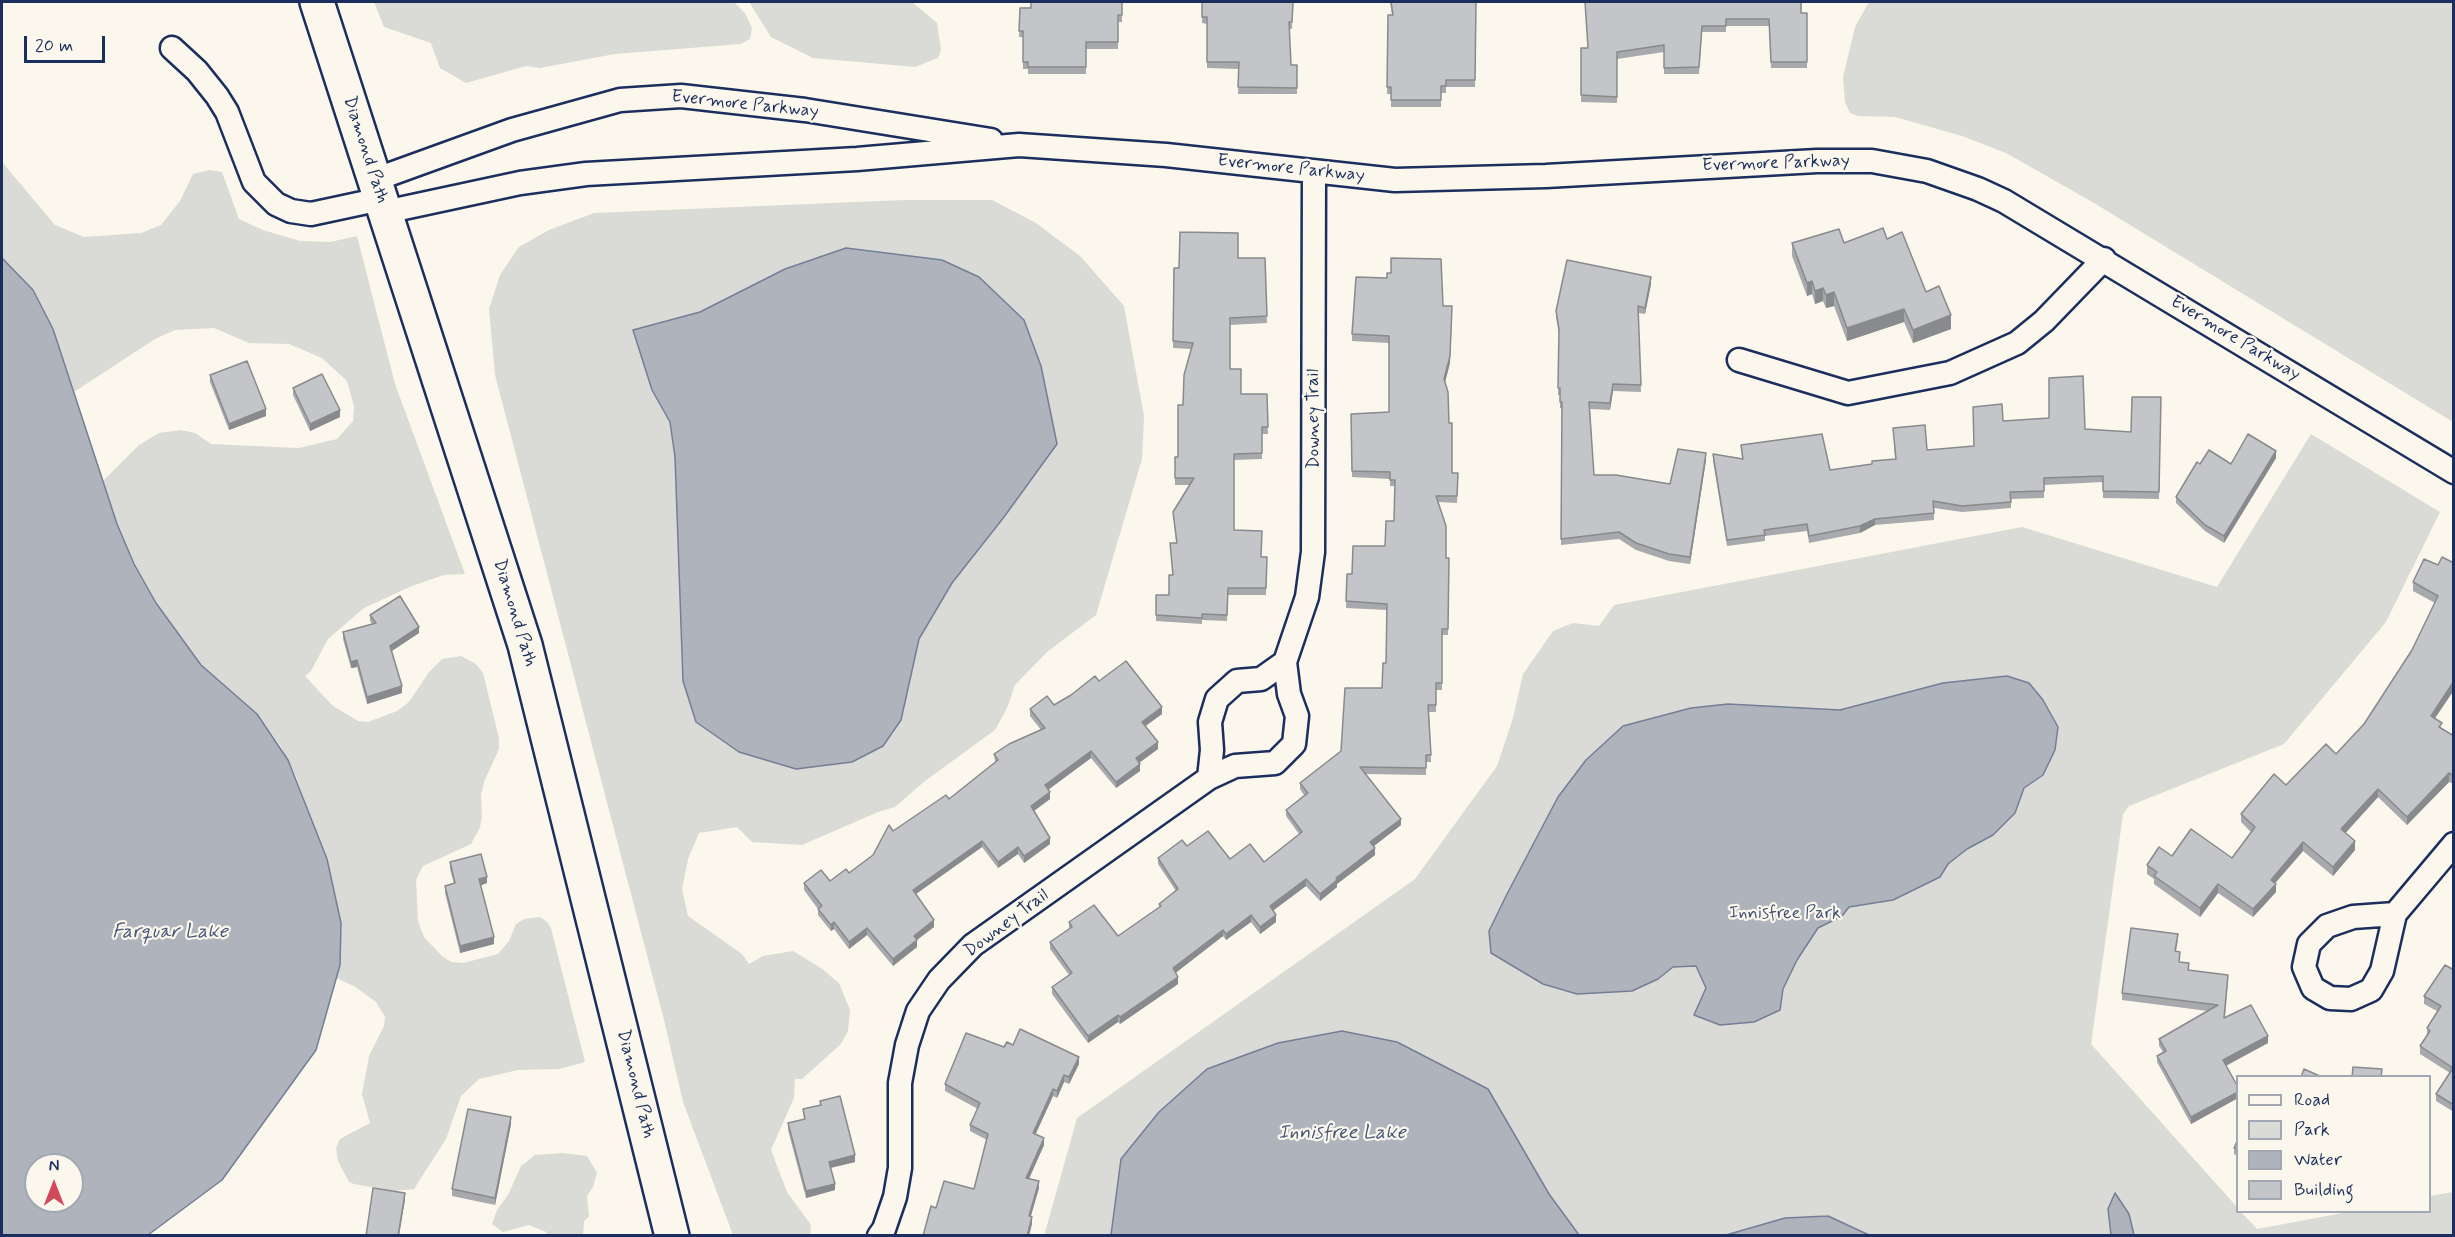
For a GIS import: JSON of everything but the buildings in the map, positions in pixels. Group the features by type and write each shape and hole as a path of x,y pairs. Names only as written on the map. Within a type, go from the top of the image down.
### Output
{"street":[{"name":"Diamond Path","path":"317,2 525,645 672,1236"},
{"path":"172,48 198,71 217,96 233,126 255,182 276,204 291,211 311,214 380,197"},
{"name":"Evermore Parkway","path":"380,197 512,129 620,100 681,96 805,110 1019,145 1166,155 1395,180 1546,176 1817,161 1872,161 1927,171 2004,201 2104,259 2454,472"},
{"name":"Evermore Parkway","path":"380,197 586,174 857,159 1019,145"},
{"name":"Downey Trail","path":"879,1236 895,1197 900,1168 900,1083 907,1045 918,1011 939,980 974,945 1209,778 1235,766 1275,763 1294,744 1297,716 1289,694 1286,662 1307,597 1313,552 1314,172"},
{"path":"1739,360 1848,393 1950,373 2017,343 2044,321 2104,259"},
{"path":"1209,778 1212,750 1210,722 1217,699 1237,681 1261,679 1286,662"},
{"path":"2396,914 2353,918 2327,926 2309,944 2304,967 2313,988 2330,998 2351,999 2372,990 2382,971 2396,914 2454,844"}],"green space":[{"path":"374,2 734,2 745,13 752,28 750,39 741,44 615,54 540,68 526,66 466,83 440,68 431,43 384,27"},
{"path":"749,2 912,2 937,23 941,50 938,58 915,67 813,58 771,37"},
{"path":"1869,2 2453,2 2453,422 2094,203 2006,153 1962,136 1895,117 1858,116 1850,113 1845,102 1843,77 1855,27"},
{"path":"2,162 55,225 84,237 141,233 161,225 180,201 193,174 209,170 222,172 239,219 263,230 300,241 330,242 357,236 395,384 465,574 444,575 412,586 364,608 328,639 311,671 305,676 333,706 358,721 368,722 397,711 409,702 429,672 442,659 461,656 476,664 483,673 499,738 499,749 484,782 481,795 480,827 471,844 423,866 416,880 418,921 424,937 442,956 451,962 463,963 498,954 509,941 516,924 524,919 540,917 547,922 551,928 585,1062 559,1069 518,1070 479,1079 461,1096 446,1139 414,1189 394,1191 354,1184 349,1182 338,1161 336,1148 340,1139 370,1123 362,1094 369,1056 384,1026 385,1017 376,1002 354,986 336,978 340,965 341,923 332,879 297,779 280,745 257,714 201,665 156,603 134,564 117,524 103,481 139,445 159,433 181,430 195,433 211,444 299,448 337,439 353,421 354,406 347,381 322,358 289,344 249,343 214,328 175,330 155,339 74,392 53,329 33,290 2,258"},
{"path":"904,200 992,200 1036,223 1080,256 1124,306 1144,416 1142,459 1096,615 1047,652 1015,685 1007,708 995,730 925,781 895,807 878,812 802,845 752,842 737,827 699,833 688,859 682,889 688,916 742,954 749,964 763,956 793,951 821,968 839,983 850,1010 848,1031 841,1044 802,1079 795,1079 794,1098 771,1150 787,1192 811,1225 810,1235 733,1235 683,1102 664,1020 495,375 489,309 500,275 519,247 549,230 594,213"},
{"name":"Innisfree Park","path":"2311,434 2440,512 2386,622 2284,744 2129,806 2123,814 2091,1044 2236,1206 2236,1213 2242,1213 2257,1229 2343,1213 2431,1213 2431,1196 2453,1192 2453,1235 1044,1236 1077,1118 1415,879 1497,766 1513,718 1523,674 1553,631 1573,623 1599,626 1614,605 2022,527 2217,587"},
{"path":"562,1153 587,1156 597,1173 593,1187 587,1196 589,1217 584,1221 583,1235 547,1235 546,1232 529,1225 503,1232 492,1224 521,1166 535,1155"}],"water":[{"path":"846,248 942,260 979,277 1024,320 1041,366 1057,444 952,583 919,639 901,720 883,746 852,762 796,769 739,752 696,722 683,681 675,457 670,422 652,390 633,330 700,312 785,269"},
{"name":"Farquar Lake","path":"2,258 33,290 53,329 117,524 134,564 156,603 201,665 257,714 288,760 327,859 341,923 340,965 316,1050 222,1180 148,1235 2,1235"},
{"path":"2007,676 2029,683 2043,700 2058,727 2055,750 2043,775 2024,788 2015,813 1993,835 1967,849 1948,864 1940,877 1893,900 1849,907 1842,916 1818,928 1797,960 1783,989 1780,1010 1754,1022 1720,1025 1694,1015 1706,988 1696,966 1673,967 1658,979 1632,991 1577,994 1543,984 1491,953 1489,931 1558,797 1586,760 1623,726 1691,708 1728,704 1840,710 1943,683"},
{"name":"Innisfree Lake","path":"1342,1031 1397,1042 1488,1089 1549,1194 1579,1235 1111,1235 1121,1159 1159,1112 1207,1069 1278,1043"},
{"path":"2115,1193 2129,1214 2134,1235 2111,1235 2108,1209"},
{"path":"1828,1216 1869,1235 1726,1235 1785,1218"}]}
